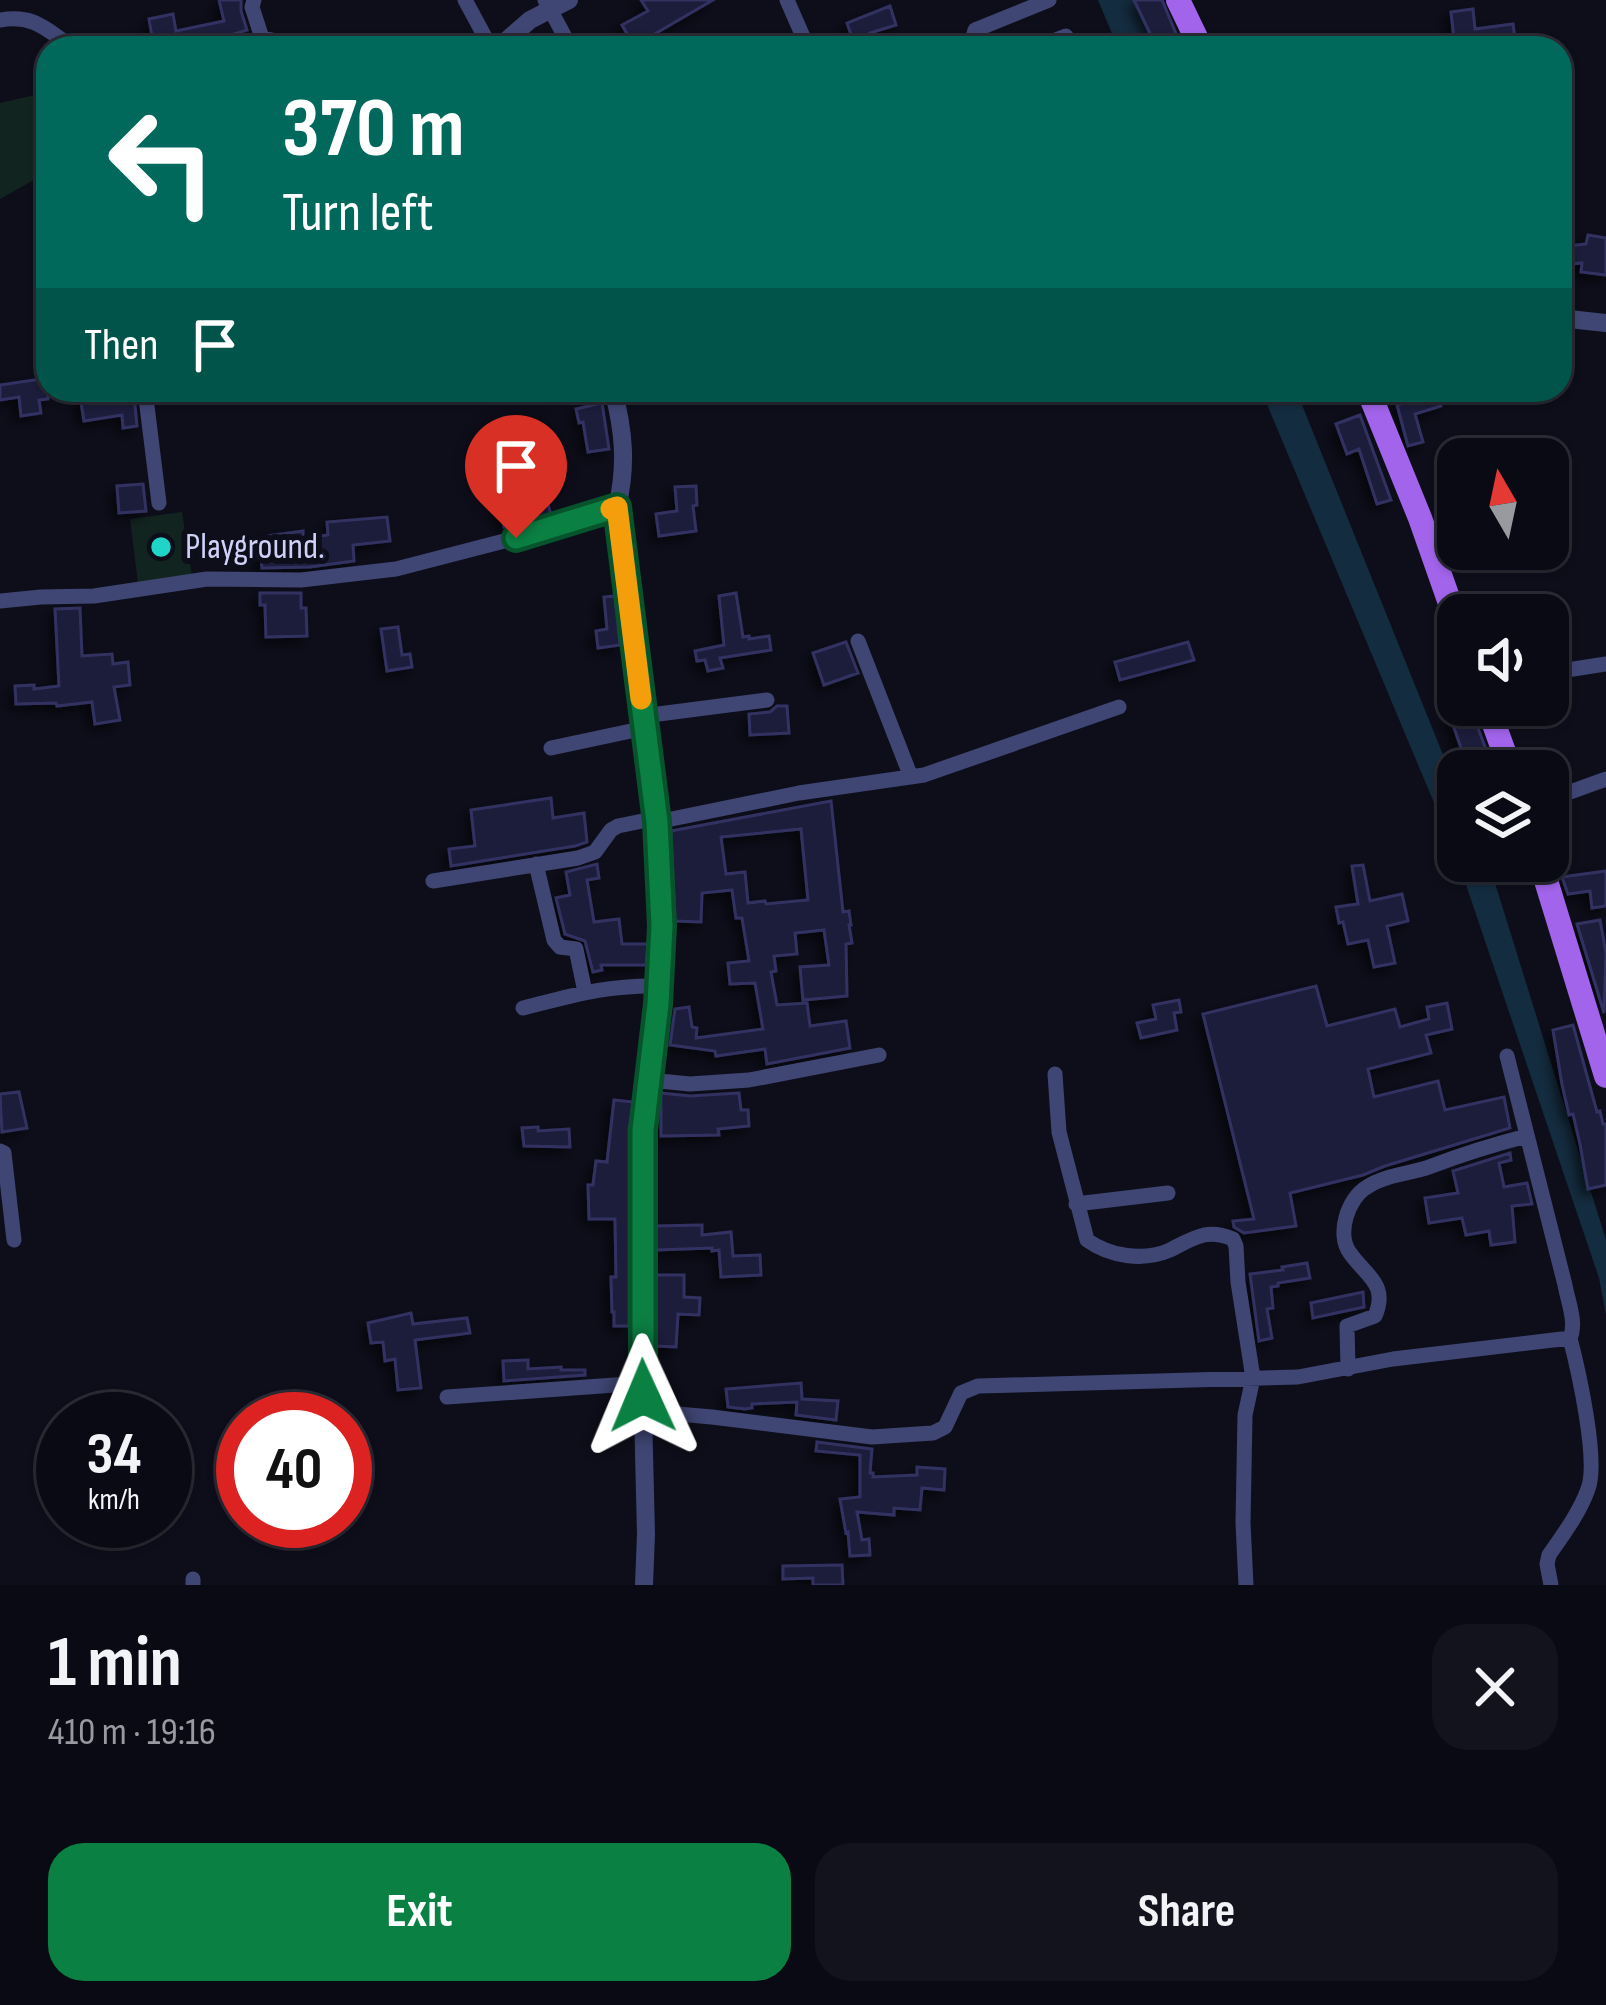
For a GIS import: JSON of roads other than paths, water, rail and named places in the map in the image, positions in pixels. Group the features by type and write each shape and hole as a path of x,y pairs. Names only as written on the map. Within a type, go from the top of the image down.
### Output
{"main road":[{"path":"1178,0 1196,36"},
{"path":"1374,402 1447,594"},
{"path":"1548,882 1596,1012 1606,1076"}],"street":[{"path":"466,0 488,36"},
{"path":"510,36 547,4 569,0"},
{"path":"787,0 803,36"},
{"path":"973,36 975,30 1049,0"},
{"path":"253,1 262,36"},
{"path":"547,4 565,36"},
{"path":"0,20 32,20 56,36"},
{"path":"1572,319 1606,322"},
{"path":"147,402 160,503"},
{"path":"616,402 625,476 617,507 657,820 662,926 643,1130 644,1585"},
{"path":"0,601 94,596 207,579 302,580 396,568 555,528 617,507"},
{"path":"858,641 911,777"},
{"path":"1569,670 1606,664"},
{"path":"551,748 644,722 767,700"},
{"path":"433,881 578,858 596,852 618,826 924,775 1119,707"},
{"path":"1569,792 1606,779"},
{"path":"536,864 554,940 560,947 576,949 585,992"},
{"path":"523,1008 617,986 659,986"},
{"path":"649,1080 690,1084 749,1080 879,1055"},
{"path":"1507,1056 1573,1323 1570,1338 1591,1466 1590,1486 1549,1555 1551,1585"},
{"path":"1055,1074 1059,1132 1087,1240 1122,1255 1151,1256 1210,1232 1233,1239 1237,1246 1253,1378 1245,1415 1246,1585"},
{"path":"1348,1369 1347,1326 1376,1316 1379,1308 1374,1279 1345,1244 1348,1211 1355,1197 1371,1184 1526,1136"},
{"path":"0,1151 4,1153 14,1240"},
{"path":"1076,1204 1168,1193"},
{"path":"643,1411 872,1437 933,1433 945,1427 961,1393 978,1386 1298,1377 1394,1359 1570,1338"},
{"path":"447,1396 643,1383"}],"water":[{"path":"1098,0 1138,0 1152,36 1113,36"},
{"path":"1266,402 1301,402 1441,750 1437,750 1437,810"},
{"path":"1465,882 1495,883 1606,1240 1606,1315 1599,1278"}],"place":[{"name":"Playground.","path":"161,547"}]}
